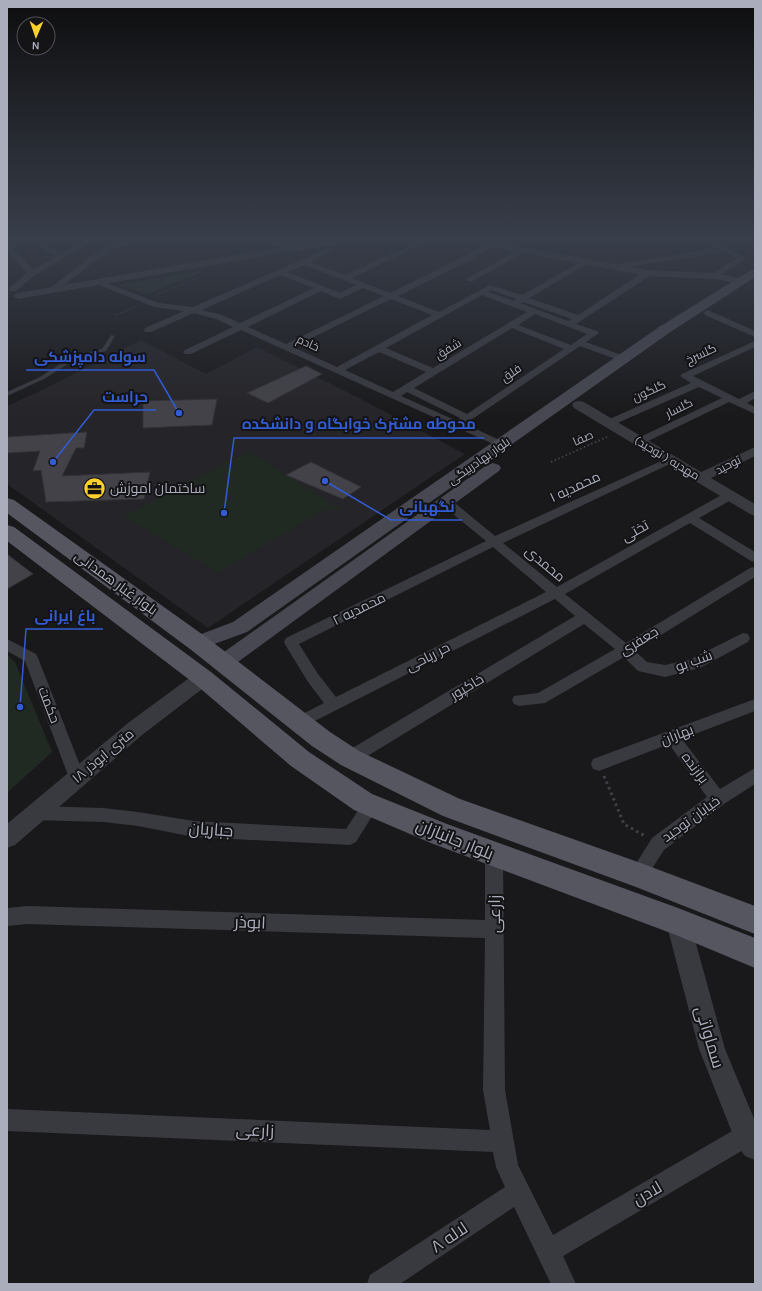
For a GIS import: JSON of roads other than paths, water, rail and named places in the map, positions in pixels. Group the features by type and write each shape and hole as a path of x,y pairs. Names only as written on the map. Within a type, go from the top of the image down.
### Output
{"main road":[{"name":"بلوار بهادربیگی","path":"224,662 446,502 573,402 624,359 721,298"},
{"name":"بلوار بهادربیگی","path":"198,643 240,627 502,445 573,402 708,313 727,298"},
{"name":"بلوار غبار همدانی","path":"7,504 224,662"},
{"name":"بلوار غبار همدانی","path":"7,531 196,673"},
{"name":"بلوار جانبازان","path":"224,662 321,739 350,758 452,808 638,875 755,920"},
{"name":"بلوار جانبازان","path":"196,673 300,759 363,802 494,855 678,922 755,953"}],"street":[{"name":"خادم","path":"138,298 157,305 193,310 219,317 502,445"},
{"path":"148,330 221,298"},
{"path":"188,352 300,298"},
{"path":"286,347 385,298"},
{"path":"396,298 439,315"},
{"path":"337,371 470,298"},
{"path":"500,298 570,324 609,298"},
{"path":"514,303 523,298"},
{"path":"524,298 578,318"},
{"name":"شفق","path":"394,396 534,311"},
{"path":"708,313 755,342"},
{"name":"فلق","path":"457,425 594,333 570,324"},
{"path":"511,325 624,359"},
{"name":"گلسرخ","path":"755,342 685,376 755,410"},
{"path":"378,348 433,372"},
{"name":"گلگون","path":"609,423 699,383"},
{"path":"407,388 467,418"},
{"name":"گلسار","path":"640,442 735,401 755,394"},
{"name":"مهدیه ( توحید)","path":"573,402 755,511"},
{"name":"توحید","path":"701,478 755,451"},
{"name":"محمدیه ۱","path":"494,542 670,460"},
{"name":"تختی","path":"556,593 729,496"},
{"name":"محمدی","path":"446,502 625,650"},
{"path":"690,518 755,558"},
{"name":"محمدیه ۲","path":"334,705 313,678 291,642 494,542"},
{"name":"جعفری","path":"519,700 540,699 625,650 755,571"},
{"name":"حر ریاحی","path":"300,722 556,593"},
{"name":"خاکپور","path":"350,758 585,617"},
{"name":"شب بو","path":"625,650 642,667 665,671 695,664 743,638"},
{"name":"حکمت","path":"7,644 31,658 77,778"},
{"name":"۱۸ متری ابوذر","path":"7,838 135,730 196,673"},
{"name":"بهاران","path":"599,764 755,706"},
{"name":"برازنده","path":"672,737 718,799"},
{"name":"خیابان توحید","path":"638,875 658,844 718,799 755,775"},
{"name":"جباریان","path":"35,813 103,815 138,819 194,829 350,837 371,805"},
{"name":"زارعی","path":"494,855 494,1090 507,1166 564,1284"},
{"name":"ابوذر","path":"7,917 34,915 494,930"},
{"name":"سماواتی","path":"678,922 712,1049 751,1140"},
{"name":"زارعی","path":"7,1120 503,1141"},
{"name":"لادن","path":"548,1251 751,1140"},
{"name":"لاله ۸","path":"379,1284 518,1191"}],"lane":[{"path":"7,394 42,378 75,357 104,350 113,336"}],"place":[{"name":"سوله دامپزشکی","path":"179,413"},
{"name":"حراست","path":"53,462"},
{"name":"نگهبانی","path":"325,481"},
{"name":"ساختمان اموزش","path":"95,488"},
{"name":"محوطه مشترک خوابگاه و دانشکده","path":"224,513"},
{"name":"باغ ایرانی","path":"20,707"}]}
